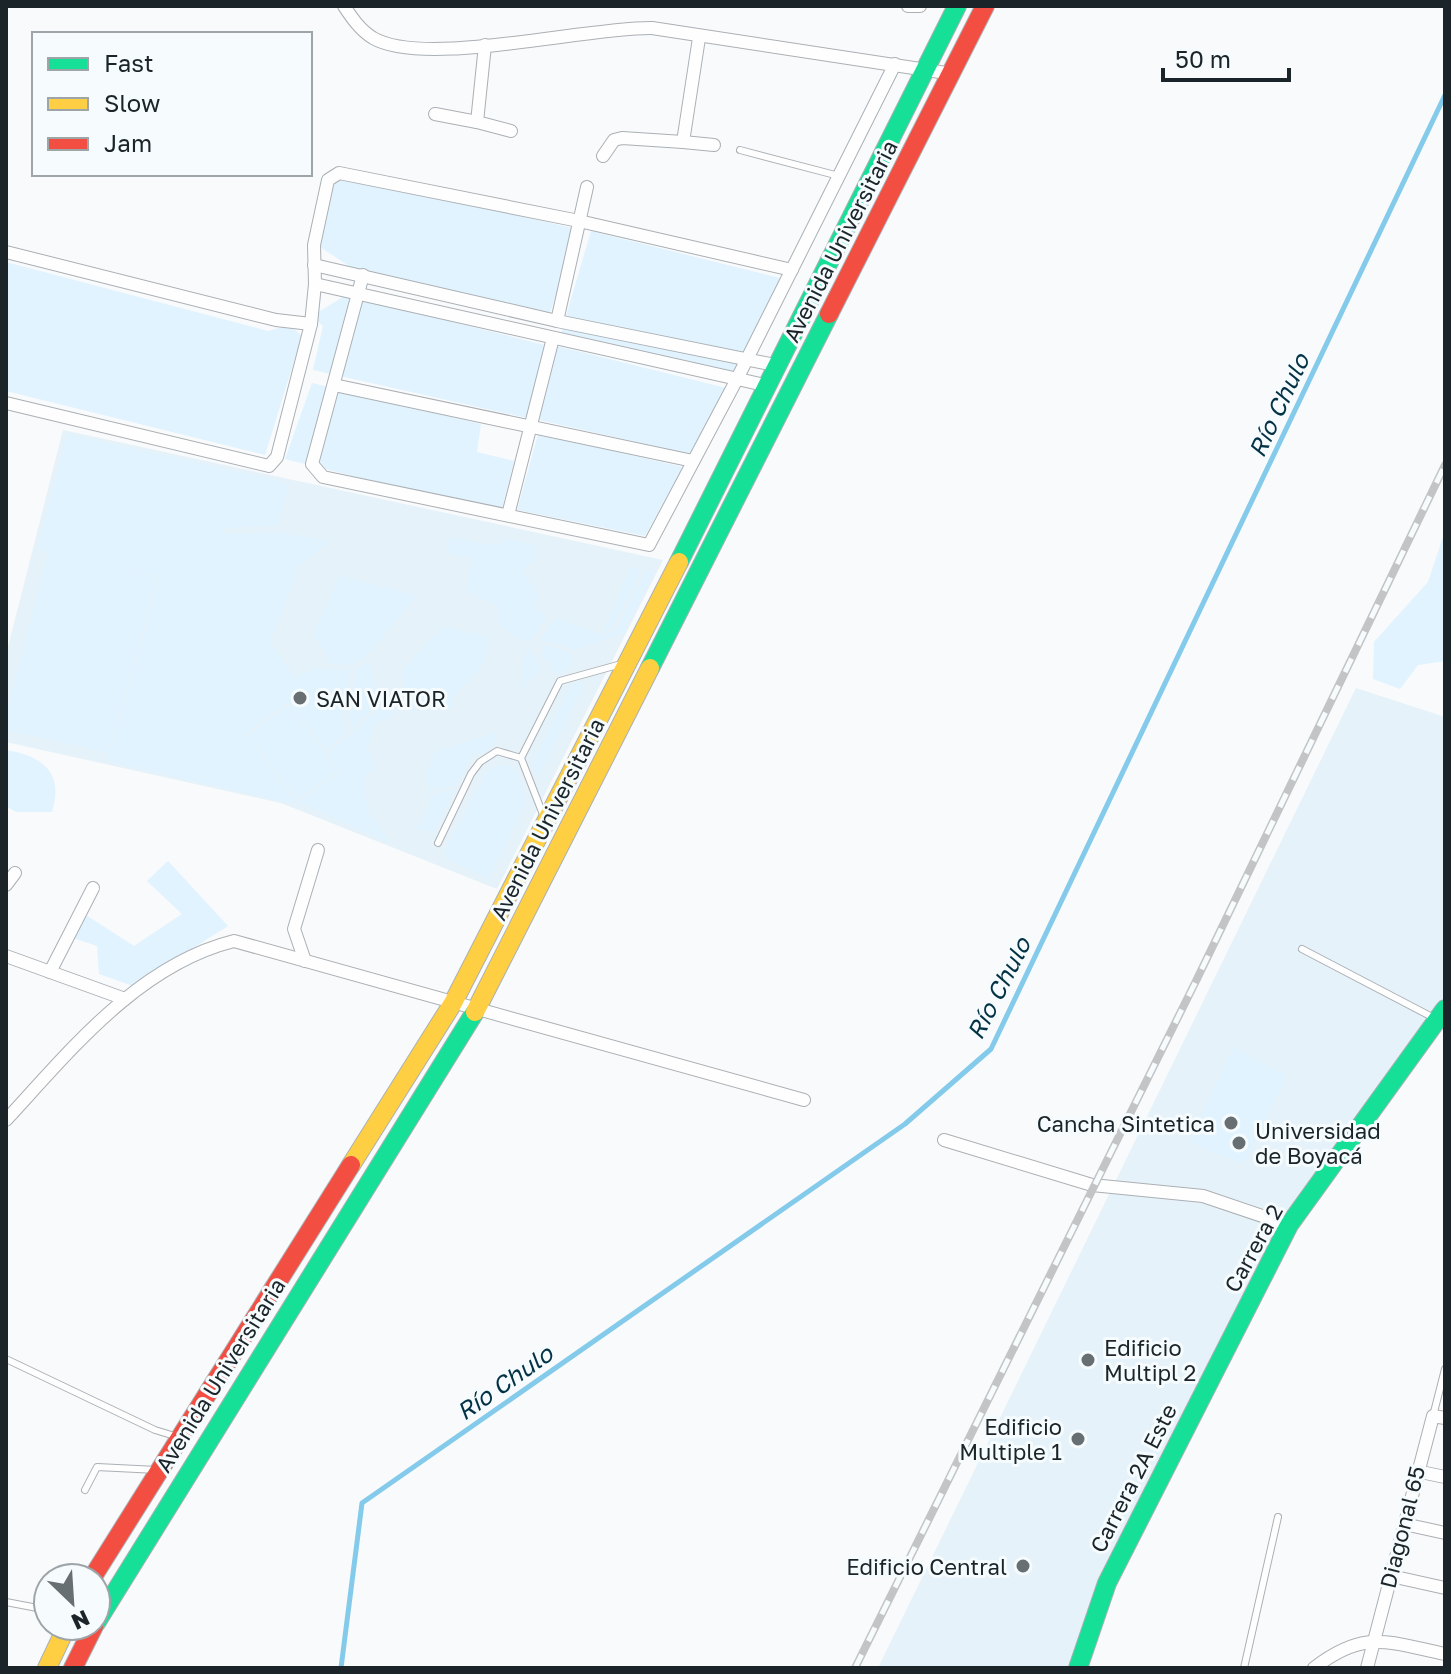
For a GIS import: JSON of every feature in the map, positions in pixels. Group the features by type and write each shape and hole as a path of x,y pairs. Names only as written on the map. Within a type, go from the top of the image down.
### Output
{"main road":[{"name":"Avenida Universitaria","path":"102,1562 453,1003 547,824 764,385 957,6"},
{"name":"Avenida Universitaria","path":"112,1597 477,1009 985,6"},
{"name":"Carrera 2","path":"1243,1315 1289,1225 1439,1024"},
{"name":"Carrera 2A Este","path":"1078,1668 1107,1583 1243,1315"},
{"path":"47,1668 59,1642"},
{"name":"Avenida Universitaria","path":"73,1668 86,1642"}],"street":[{"path":"344,6 359,27 373,38 394,46 485,45 623,27 652,28 699,38 953,74"},
{"path":"683,142 699,38"},
{"path":"477,122 485,45"},
{"path":"363,275 312,464 323,477 649,545 737,379 895,64"},
{"path":"435,114 511,131"},
{"path":"603,156 614,140 622,138 714,145"},
{"path":"6,403 269,466 277,457 311,324 315,284 314,245 328,180 339,173 579,221 792,270"},
{"path":"557,321 587,187"},
{"path":"6,252 276,320 311,324"},
{"path":"314,265 557,321 775,365"},
{"path":"315,284 359,291 764,385"},
{"path":"508,515 553,338"},
{"path":"334,385 693,461"},
{"path":"305,961 294,929 318,850"},
{"path":"6,885 15,873"},
{"path":"50,972 93,888"},
{"path":"6,1120 99,1020 125,999 202,949 234,941 804,1100"},
{"path":"6,956 125,999"},
{"path":"944,1140 1092,1185 1203,1196 1289,1225"},
{"name":"Diagonal 65","path":"1367,1668 1416,1471 1439,1417"},
{"path":"1416,1471 1445,1477"},
{"path":"1404,1524 1445,1533"},
{"path":"1391,1576 1445,1588"},
{"path":"1314,1668 1339,1649 1373,1640 1445,1654"}],"lane":[{"path":"740,150 839,176"},
{"path":"547,824 521,758 560,681 628,662"},
{"path":"438,843 480,762 497,751 521,758"},
{"path":"1302,949 1439,1024"},
{"path":"6,1359 155,1430 181,1438"},
{"path":"1439,1417 1445,1369"},
{"path":"85,1490 97,1467 161,1470"},
{"path":"1244,1668 1278,1517"},
{"path":"6,1602 32,1607"}],"shaded area":[{"path":"337,175 577,229 550,313 355,270 317,245"},
{"path":"591,231 780,278 732,375 559,340"},
{"path":"6,262 268,331 289,325 302,336 265,455 6,391"},
{"path":"346,295 545,345 527,418 313,370 323,326 312,316"},
{"path":"557,346 726,388 690,454 539,420"},
{"path":"312,383 481,424 477,452 514,461 501,513 285,459"},
{"name":"SAN VIATOR","path":"63,430 663,560 497,889 281,803 6,742 6,655"},
{"path":"67,434 289,483 278,526 222,528 224,534 280,532 331,541 300,565 270,642 295,677 314,668 351,670 342,719 347,732 326,750 288,702 245,734 295,800 293,804 107,761 160,577 100,564 157,578 108,753 6,730 6,715 48,552 37,549"},
{"path":"538,434 683,467 645,536 517,510"},
{"path":"1445,531 1445,661 1418,665 1400,689 1373,679 1374,642 1428,582"},
{"path":"450,537 497,546 504,538 538,546 536,559 522,569 538,594 535,608 547,614 531,641 516,638 497,622 498,604 477,599 477,595 466,592 472,559 446,553"},
{"path":"630,567 642,570 611,629 603,631"},
{"path":"647,569 655,571 624,633 577,650 540,640 556,617 602,634 614,632"},
{"path":"339,576 418,595 367,655 354,665 321,663 329,658 313,635"},
{"path":"443,626 488,636 485,659 459,691 451,708 443,712 438,698 413,706 413,712 405,710 406,695 401,671"},
{"path":"546,646 566,651 574,658 570,664 573,668 558,673 550,670 549,663 540,656"},
{"path":"525,649 533,653 542,668 520,691"},
{"path":"369,660 378,703 353,729 349,720 356,669"},
{"path":"581,680 584,688 540,775 536,775 531,764 570,686"},
{"name":"Universidad de Boyacá","path":"1356,688 1445,717 1445,998 1286,1226 1243,1310 1077,1668 878,1668"},
{"path":"288,705 338,770 298,799 247,735"},
{"path":"391,706 394,715 375,724 368,747 376,768 365,776 367,809 392,844 297,802 341,771 328,753 380,708"},
{"path":"499,732 489,751 472,756 455,786 428,790 425,775 436,750"},
{"path":"6,750 30,757 47,769 55,787 52,812 16,812 6,806"},
{"path":"499,764 514,768 527,801 489,879 446,859 445,850 486,772"},
{"path":"454,790 434,833 417,829 429,804 428,795"},
{"path":"168,861 228,926 133,986 99,974 97,946 70,937 86,915 134,946 182,914 147,881"},
{"name":"Cancha Sintetica","path":"1233,1047 1287,1076 1243,1164 1189,1142"}],"waterway":[{"name":"Río Chulo","path":"341,1668 362,1503 905,1124 991,1049 1445,95"}],"railway":[{"path":"855,1668 1196,981 1445,465"}],"traffic: fast":[{"path":"679,562 957,6"},
{"path":"650,668 829,314"},
{"path":"1078,1668 1107,1583 1289,1225 1445,1009"},
{"path":"112,1597 475,1012"}],"traffic: slow":[{"path":"351,1165 453,1003 679,562"},
{"path":"475,1012 650,668"},
{"path":"47,1668 59,1642"}],"traffic: jam":[{"path":"829,314 985,6"},
{"path":"102,1562 351,1165"},
{"path":"73,1668 86,1642"}],"place":[{"name":"SAN VIATOR","path":"300,698"},
{"name":"Cancha Sintetica","path":"1231,1123"},
{"name":"Universidad de Boyacá","path":"1239,1143"},
{"name":"Edificio Multipl 2","path":"1088,1360"},
{"name":"Edificio Multiple 1","path":"1078,1439"},
{"name":"Edificio Central","path":"1023,1566"}]}
